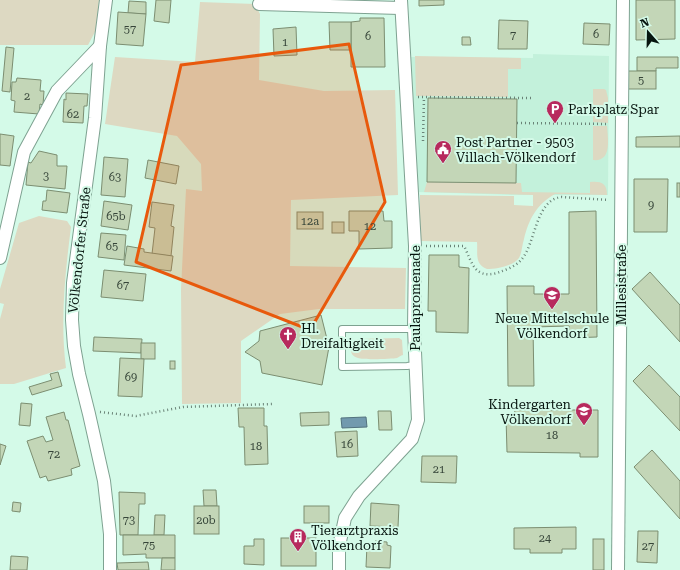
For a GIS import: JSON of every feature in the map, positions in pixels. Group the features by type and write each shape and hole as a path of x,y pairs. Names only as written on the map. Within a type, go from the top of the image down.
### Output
{"street":[{"name":"Völkendorfer Straße","path":"106,0 100,46 95,118 73,283 72,320 74,346 79,374 90,414 104,481 110,534 110,570"},
{"name":"Millesistraße","path":"618,570 623,0"},
{"path":"259,4 401,4"},
{"name":"Paulapromenade","path":"339,570 339,546 345,518 360,496 412,439 418,420 414,329 415,246 401,4"},
{"path":"0,258 24,152 57,91 100,46"}],"lane":[{"path":"414,329 342,329 342,367 416,365"}],"path":[{"path":"406,97 532,98"},
{"path":"423,148 424,97"},
{"path":"517,123 610,124"},
{"path":"415,246 464,246 478,272 491,274 514,266 520,262 526,254 542,211 551,201 562,197 609,200"},
{"path":"90,414 101,412 136,416 183,407 272,404"}],"highlighted area":[{"path":"349,44 385,202 310,330 136,262 181,65"}],"shaded area":[{"path":"0,0 99,0 96,30 88,45 0,45"},
{"path":"200,2 255,4 260,14 259,80 324,91 395,90 398,195 291,200 290,266 406,268 405,309 319,309 280,314 241,341 241,403 182,404 181,289 186,189 202,191 201,164 177,136 105,124 115,57 195,62"},
{"path":"533,54 609,56 608,195 521,195 416,192 411,57 533,58"},
{"path":"415,56 521,58 521,69 508,69 508,97 416,96"},
{"path":"593,89 606,90 608,98 608,123 593,122"},
{"path":"593,126 607,126 608,149 603,158 599,160 593,160"},
{"path":"427,182 521,183 522,192 590,193 590,182 597,182 605,185 607,195 555,194 548,198 538,208 531,219 519,258 513,263 487,269 478,261 477,242 420,241 420,195 514,196 514,205 533,206 533,195 424,192"},
{"path":"39,216 67,221 71,227 63,315 66,368 14,384 0,384 0,319 4,304 0,303 0,289 19,223"},
{"path":"399,338 402,340 403,355 397,358 361,359 355,357 351,352 352,346 358,339"}],"water":[{"path":"366,417 367,427 342,428 341,418"}],"building":[{"path":"156,0 171,0 169,23 154,21"},
{"path":"419,0 444,0 444,5 419,6"},
{"path":"636,0 675,0 675,39 636,40"},
{"path":"129,1 146,2 146,14 128,13"},
{"path":"118,12 146,14 143,46 116,44"},
{"path":"360,18 384,18 385,67 351,67 351,22 360,21"},
{"path":"499,20 528,21 527,49 498,49"},
{"path":"329,22 351,22 351,50 330,50"},
{"path":"584,23 610,24 609,45 583,44"},
{"path":"296,27 297,55 274,56 273,29"},
{"path":"462,37 470,37 471,45 462,45"},
{"path":"6,47 14,48 10,92 2,91"},
{"path":"637,57 678,57 678,68 656,68 656,71 637,71"},
{"path":"627,71 656,71 656,89 627,89"},
{"path":"17,78 41,80 40,91 44,91 43,105 40,104 39,114 14,112 15,101 11,100 12,82 16,82"},
{"path":"66,93 88,94 87,106 84,106 83,123 63,122 64,99 66,100"},
{"path":"428,98 517,99 516,183 427,182"},
{"path":"0,134 14,136 10,166 0,165"},
{"path":"680,136 680,147 636,147 636,137"},
{"path":"39,151 57,155 57,166 67,166 65,189 26,185 28,162 31,163"},
{"path":"104,157 128,159 125,197 101,195"},
{"path":"148,160 179,166 176,184 145,178"},
{"path":"634,179 668,179 667,232 634,232"},
{"path":"677,183 680,183 680,197 677,197"},
{"path":"47,190 70,193 67,213 42,210 43,201 46,201"},
{"path":"104,201 132,205 128,230 101,226"},
{"path":"152,202 174,205 171,226 174,227 171,256 152,254 155,228 149,227"},
{"path":"349,211 383,211 384,221 392,221 392,248 359,249 359,231 349,231"},
{"name":"Neue Mittelschule Völkendorf","path":"596,211 597,337 569,338 569,326 533,327 534,386 508,386 507,286 534,286 534,294 569,294 569,212"},
{"path":"297,212 323,212 323,229 297,229"},
{"path":"332,222 344,222 344,233 332,233"},
{"path":"101,233 126,235 124,260 98,257"},
{"path":"127,246 144,249 144,252 173,256 171,271 124,265"},
{"path":"429,255 459,255 459,267 469,268 468,333 436,332 436,311 428,311"},
{"path":"104,270 146,274 143,301 101,297"},
{"path":"650,272 680,305 680,342 632,289"},
{"name":"Hl. Dreifaltigkeit","path":"321,315 329,347 322,385 262,373 260,361 245,352 259,341 260,331"},
{"path":"94,337 142,339 141,353 93,351"},
{"path":"141,343 155,343 155,359 141,359"},
{"path":"120,358 144,359 142,397 118,396"},
{"path":"170,361 175,361 175,369 170,369"},
{"path":"649,365 680,397 680,431 633,381"},
{"path":"58,372 62,386 32,395 29,387 52,380 50,374"},
{"path":"21,403 32,404 30,426 19,425"},
{"path":"238,408 264,408 264,426 267,426 268,464 245,465 244,427 239,427"},
{"path":"515,410 598,410 598,457 580,457 580,453 507,452 506,417 514,417"},
{"path":"378,411 391,411 392,430 379,430"},
{"path":"64,412 66,420 68,420 80,466 71,469 72,475 48,481 46,476 40,478 27,441 43,436 46,442 53,440 46,417"},
{"path":"329,412 329,425 301,426 300,413"},
{"path":"357,431 358,456 337,457 335,432"},
{"path":"0,444 6,446 0,465"},
{"path":"652,450 680,481 680,519 634,467"},
{"path":"422,456 457,456 456,483 421,482"},
{"path":"203,490 216,490 217,506 204,506"},
{"path":"119,492 145,493 145,504 139,504 138,535 120,535"},
{"path":"13,502 21,503 20,512 12,511"},
{"path":"371,503 399,505 398,527 370,526"},
{"path":"194,506 219,506 219,534 194,534"},
{"path":"304,506 329,506 329,523 304,523"},
{"path":"155,515 165,515 164,535 154,535"},
{"path":"576,527 576,549 562,549 562,553 530,553 530,549 514,549 514,528"},
{"path":"638,531 658,531 657,563 637,562"},
{"path":"123,535 175,535 175,558 146,558 146,554 123,555"},
{"name":"Tierarztpraxis Völkendorf","path":"281,538 316,538 316,566 281,566"},
{"path":"254,539 264,539 264,565 244,564 244,546 254,546"},
{"path":"593,539 604,539 604,570 593,570"},
{"path":"375,541 387,542 387,545 391,546 390,568 366,567 367,545 375,545"},
{"path":"11,556 28,557 27,570 10,570"},
{"path":"162,558 175,558 175,570 161,570"},
{"path":"148,562 149,570 118,570 117,563"}],"place":[{"name":"Parkplatz Spar","path":"555,124"},
{"name":"Post Partner - 9503 Villach-Völkendorf","path":"443,164"},
{"name":"Neue Mittelschule Völkendorf","path":"552,310"},
{"name":"Hl. Dreifaltigkeit","path":"288,350"},
{"name":"Kindergarten Völkendorf","path":"584,426"},
{"name":"Tierarztpraxis Völkendorf","path":"298,552"}]}
